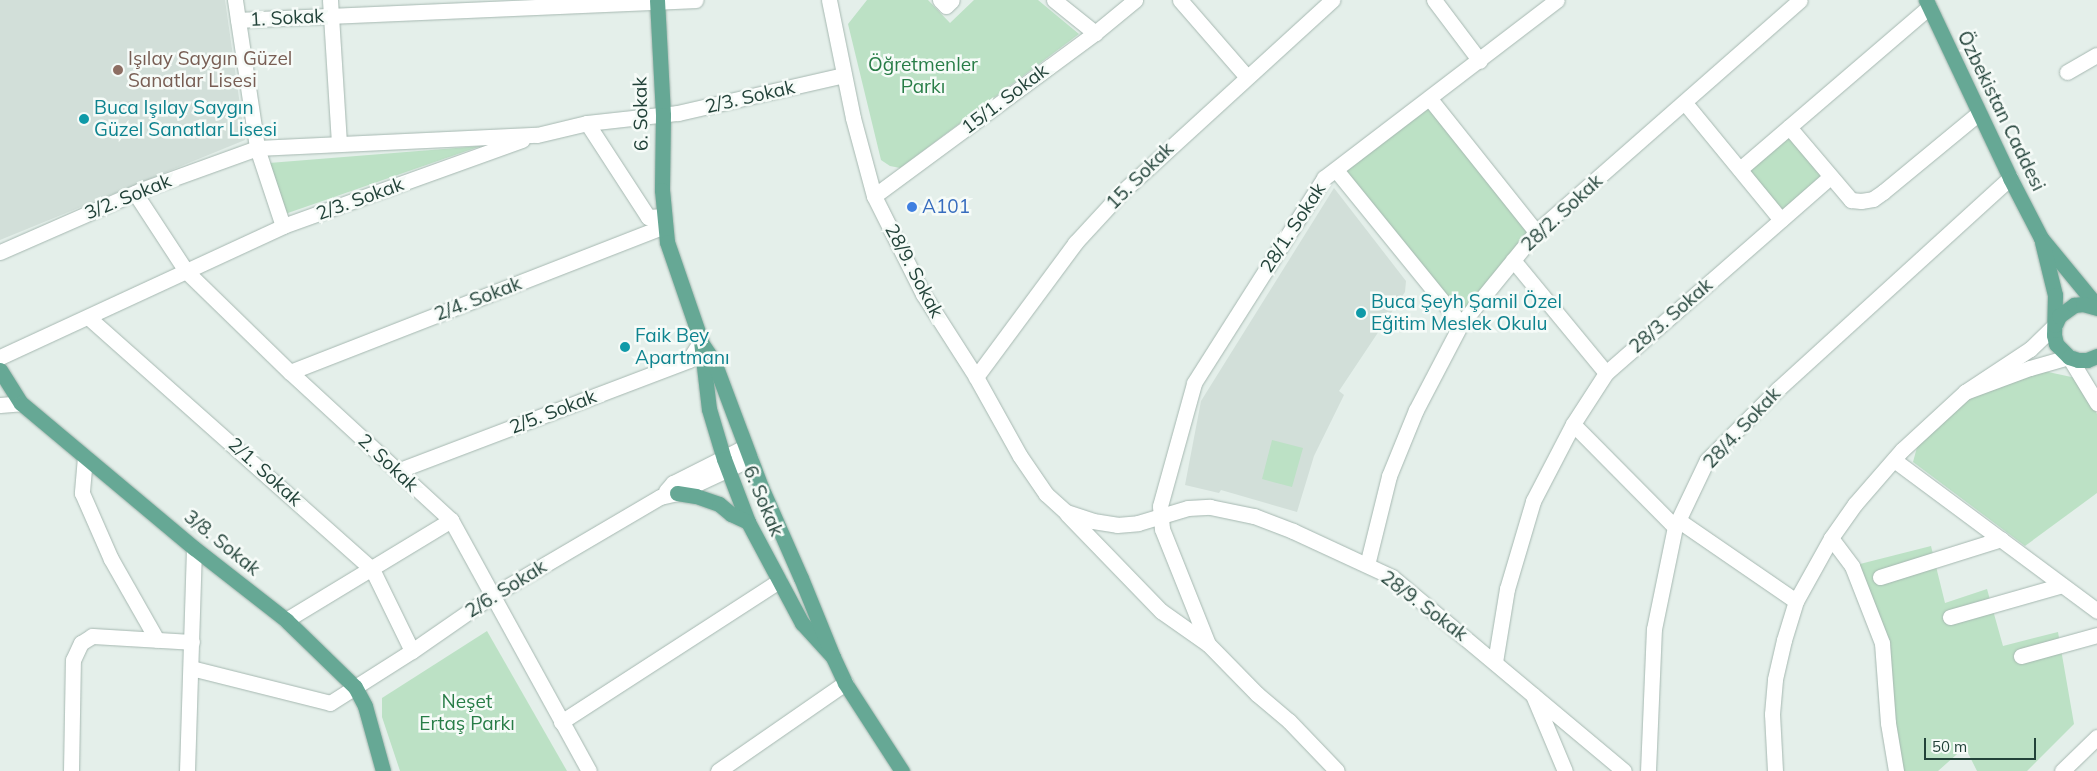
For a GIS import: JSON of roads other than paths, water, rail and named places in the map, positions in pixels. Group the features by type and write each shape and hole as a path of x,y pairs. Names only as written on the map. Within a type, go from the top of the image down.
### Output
{"main road":[{"name":"6. Sokak","path":"657,1 664,115 662,170 667,242 701,341 709,409 726,464 748,522 802,623 832,657"},
{"name":"Özbekistan Caddesi","path":"1927,3 2010,178 2042,238"},
{"path":"2042,238 2097,307"},
{"path":"2042,238 2055,295 2056,344 2069,357 2087,360 2097,356"},
{"path":"2055,325 2059,316 2074,305 2083,304 2097,307"},
{"name":"6. Sokak","path":"701,341 714,362 748,453 832,657 845,683 902,771"},
{"name":"3/8. Sokak","path":"0,370 21,403 194,548 286,620 355,686 365,706 383,771"},
{"path":"677,493 696,496 719,504 731,514 748,522"}],"street":[{"path":"235,0 257,148 283,226"},
{"path":"330,0 339,144"},
{"name":"1. Sokak","path":"238,20 696,0"},
{"name":"28/9. Sokak","path":"829,0 853,118 874,196 923,294 976,377 1020,456 1046,494 1066,512 1161,611 1208,644 1257,694 1289,721 1337,771"},
{"path":"940,0 946,6 952,0"},
{"path":"1054,0 1094,33"},
{"name":"15/1. Sokak","path":"874,196 1094,33 1135,0"},
{"path":"1180,0 1246,76"},
{"name":"15. Sokak","path":"976,377 1075,243 1128,186 1246,76 1332,0"},
{"path":"1434,0 1480,61"},
{"name":"28/1. Sokak","path":"1161,517 1160,506 1194,383 1324,178 1480,61 1557,0"},
{"name":"28/2. Sokak","path":"1367,565 1389,476 1416,410 1461,324 1536,232 1800,0"},
{"path":"1740,169 1927,3"},
{"path":"2067,72 2097,55"},
{"name":"2/3. Sokak","path":"0,357 283,226 537,134 587,123 664,115 844,76"},
{"path":"1430,98 1536,232"},
{"path":"1685,103 1780,220"},
{"path":"1789,127 1851,200 1862,201 1873,199 1979,113"},
{"path":"587,123 648,217 665,221"},
{"name":"2/3. Sokak","path":"257,148 537,134"},
{"name":"3/2. Sokak","path":"0,252 135,193 257,148"},
{"path":"1336,170 1461,324"},
{"name":"28/3. Sokak","path":"1495,662 1507,588 1533,501 1573,424 1606,373 1830,177"},
{"name":"28/4. Sokak","path":"1648,771 1654,629 1677,523 1707,460 1778,389 2010,178"},
{"name":"2. Sokak","path":"135,193 186,271 290,372 451,520 589,771"},
{"name":"2/4. Sokak","path":"290,372 665,221"},
{"path":"1513,260 1606,373"},
{"name":"2/1. Sokak","path":"88,317 372,569 412,651"},
{"path":"1775,771 1772,714 1775,680 1796,601 1831,538 1855,504 1894,460 1966,392 2030,349 2055,325"},
{"name":"2/5. Sokak","path":"397,471 689,360 701,341"},
{"path":"1966,392 2030,368 2069,357 2097,403"},
{"path":"0,405 21,403"},
{"path":"1573,424 1677,523 1796,601"},
{"name":"2/6. Sokak","path":"660,497 677,493 748,453"},
{"path":"84,457 82,492 111,559 157,640"},
{"path":"1894,460 2097,610"},
{"name":"2/6. Sokak","path":"191,668 330,702 412,651 493,595 660,497 674,483 726,464"},
{"name":"28/9. Sokak","path":"1066,512 1093,521 1117,525 1138,523 1188,508 1230,510 1254,516 1293,531 1367,565 1392,577 1624,771"},
{"name":"28/9. Sokak","path":"1161,517 1162,529 1208,644"},
{"path":"286,620 451,520"},
{"path":"1831,538 1852,566 1882,643 1888,723 1896,771"},
{"path":"1880,577 2001,539"},
{"path":"186,771 194,548"},
{"path":"561,722 779,581"},
{"path":"1950,618 2062,585"},
{"path":"2021,656 2097,635"},
{"path":"71,771 73,660 81,643 92,636 192,642"},
{"path":"718,771 845,683"},
{"path":"1532,693 1565,771"},
{"path":"2062,771 2096,739"}],"place":[{"name":"Işılay Saygın Güzel Sanatlar Lisesi","path":"118,70"},
{"name":"Buca Işılay Saygın Güzel Sanatlar Lisesi","path":"84,119"},
{"name":"A101","path":"912,207"},
{"name":"Buca Şeyh Şamil Özel Eğitim Meslek Okulu","path":"1361,313"},
{"name":"Faik Bey Apartmanı","path":"625,347"}],"park label":[{"name":"Öğretmenler Parkı","path":"923,76"},
{"name":"Neşet Ertaş Parkı","path":"467,713"}]}
